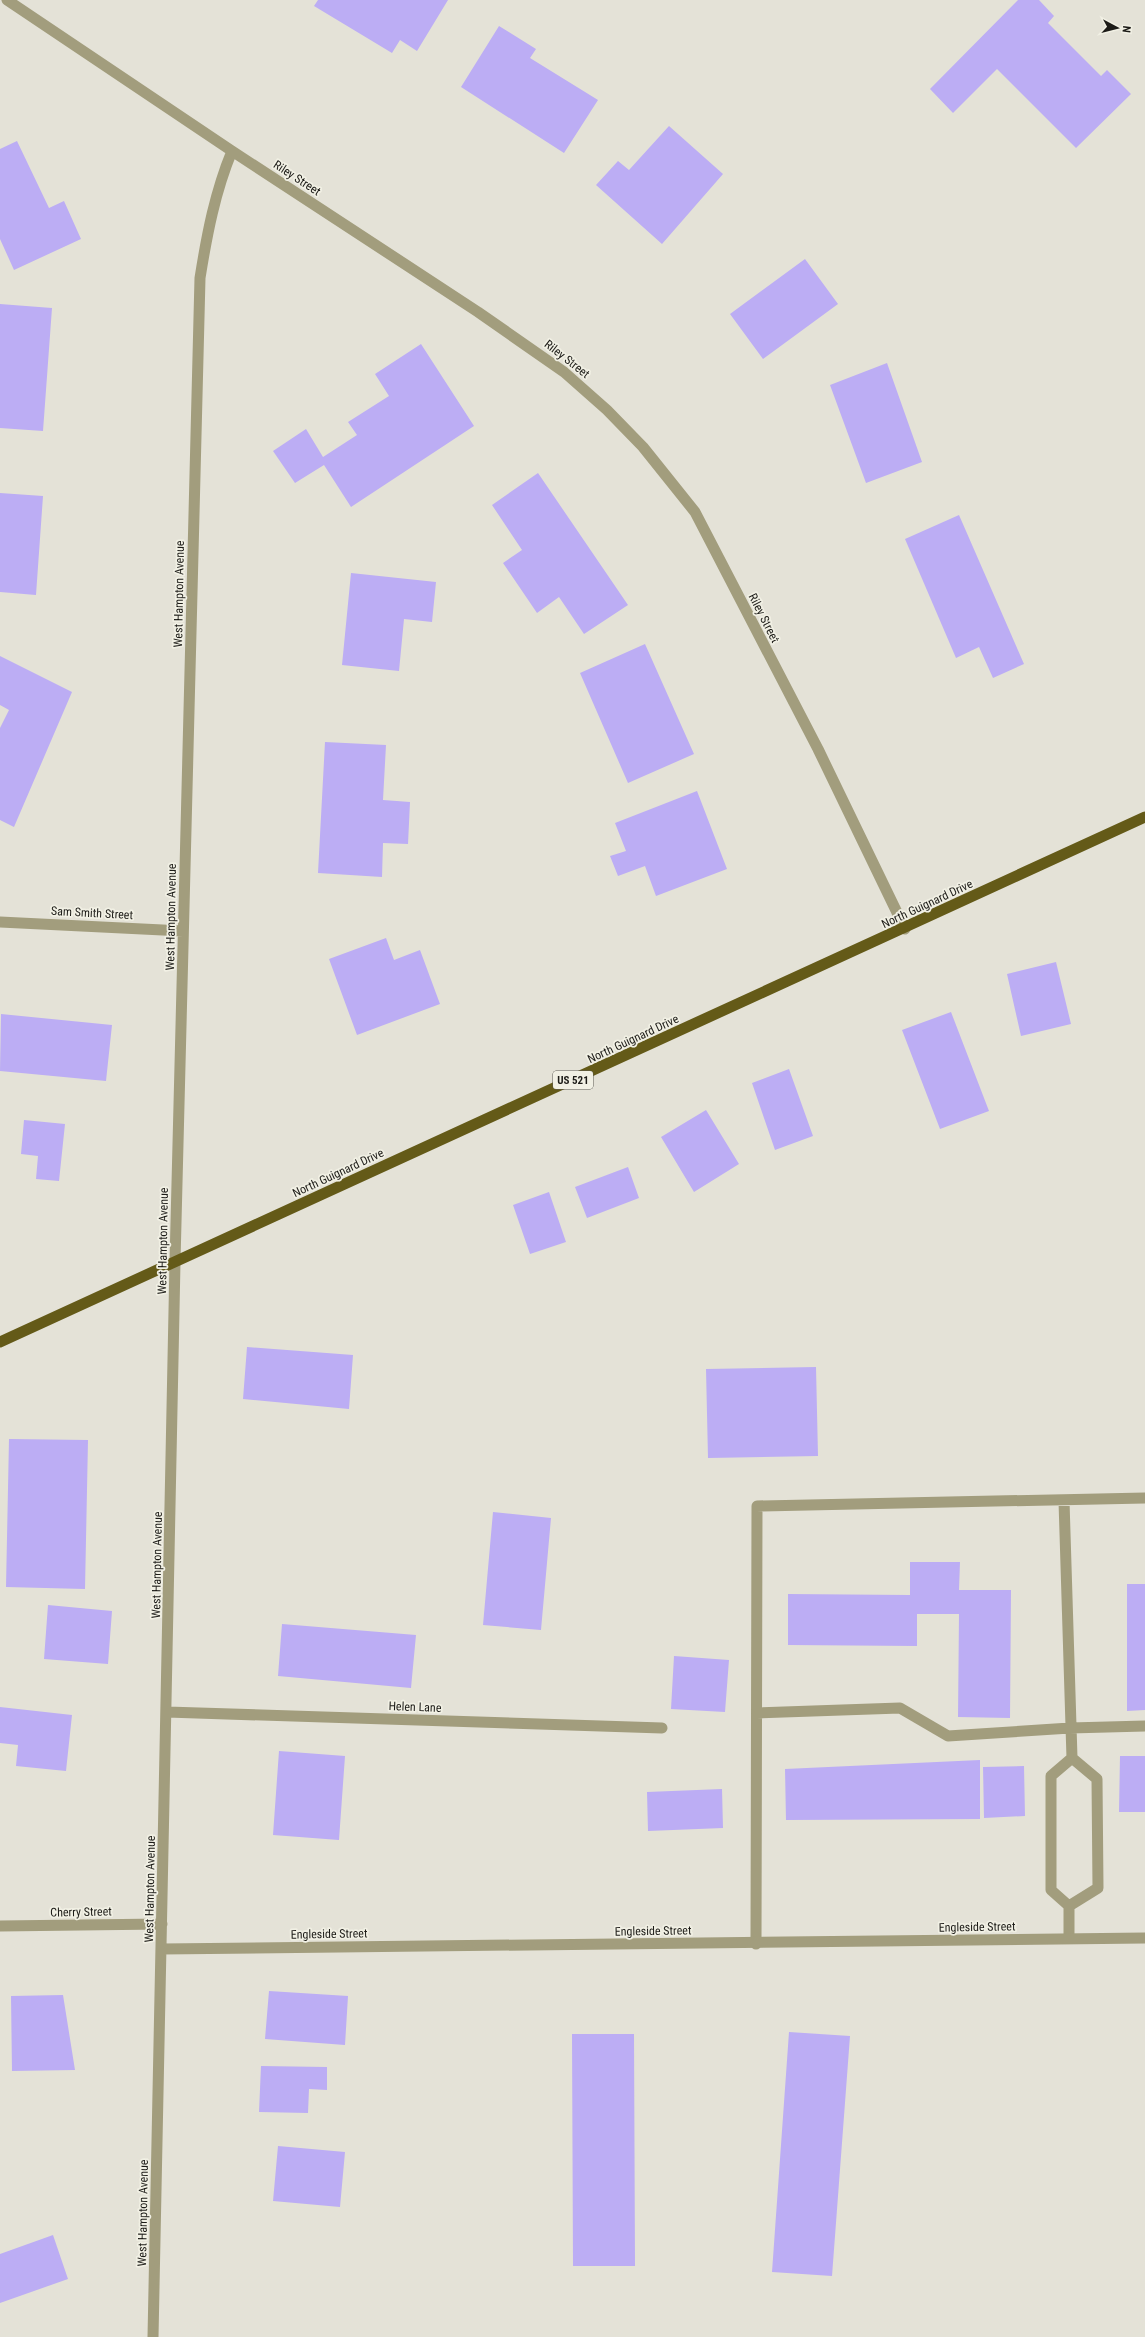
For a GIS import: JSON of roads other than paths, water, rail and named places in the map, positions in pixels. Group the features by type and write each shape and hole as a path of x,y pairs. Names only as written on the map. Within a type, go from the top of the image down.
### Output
{"highway":[{"name":"North Guignard Drive","path":"0,1342 1145,818"}],"street":[{"name":"Riley Street","path":"7,0 232,151 478,312 564,372 607,410 643,447 695,512 818,749 905,929"},
{"name":"West Hampton Avenue","path":"153,2337 167,1712 175,1262 200,278 213,206 220,179 232,151"},
{"name":"Sam Smith Street","path":"0,922 184,931"},
{"path":"756,1944 757,1506 1064,1501 1145,1498"},
{"path":"1064,1501 1072,1758 1097,1779 1098,1888 1069,1906"},
{"path":"757,1713 900,1708 948,1736 1070,1728 1145,1726"},
{"name":"Helen Lane","path":"167,1712 662,1728"},
{"path":"1069,1938 1069,1906 1051,1890 1052,1776 1072,1758"},
{"name":"Cherry Street","path":"0,1926 162,1924"},
{"name":"Engleside Street","path":"162,1949 756,1944 1145,1938"}]}
